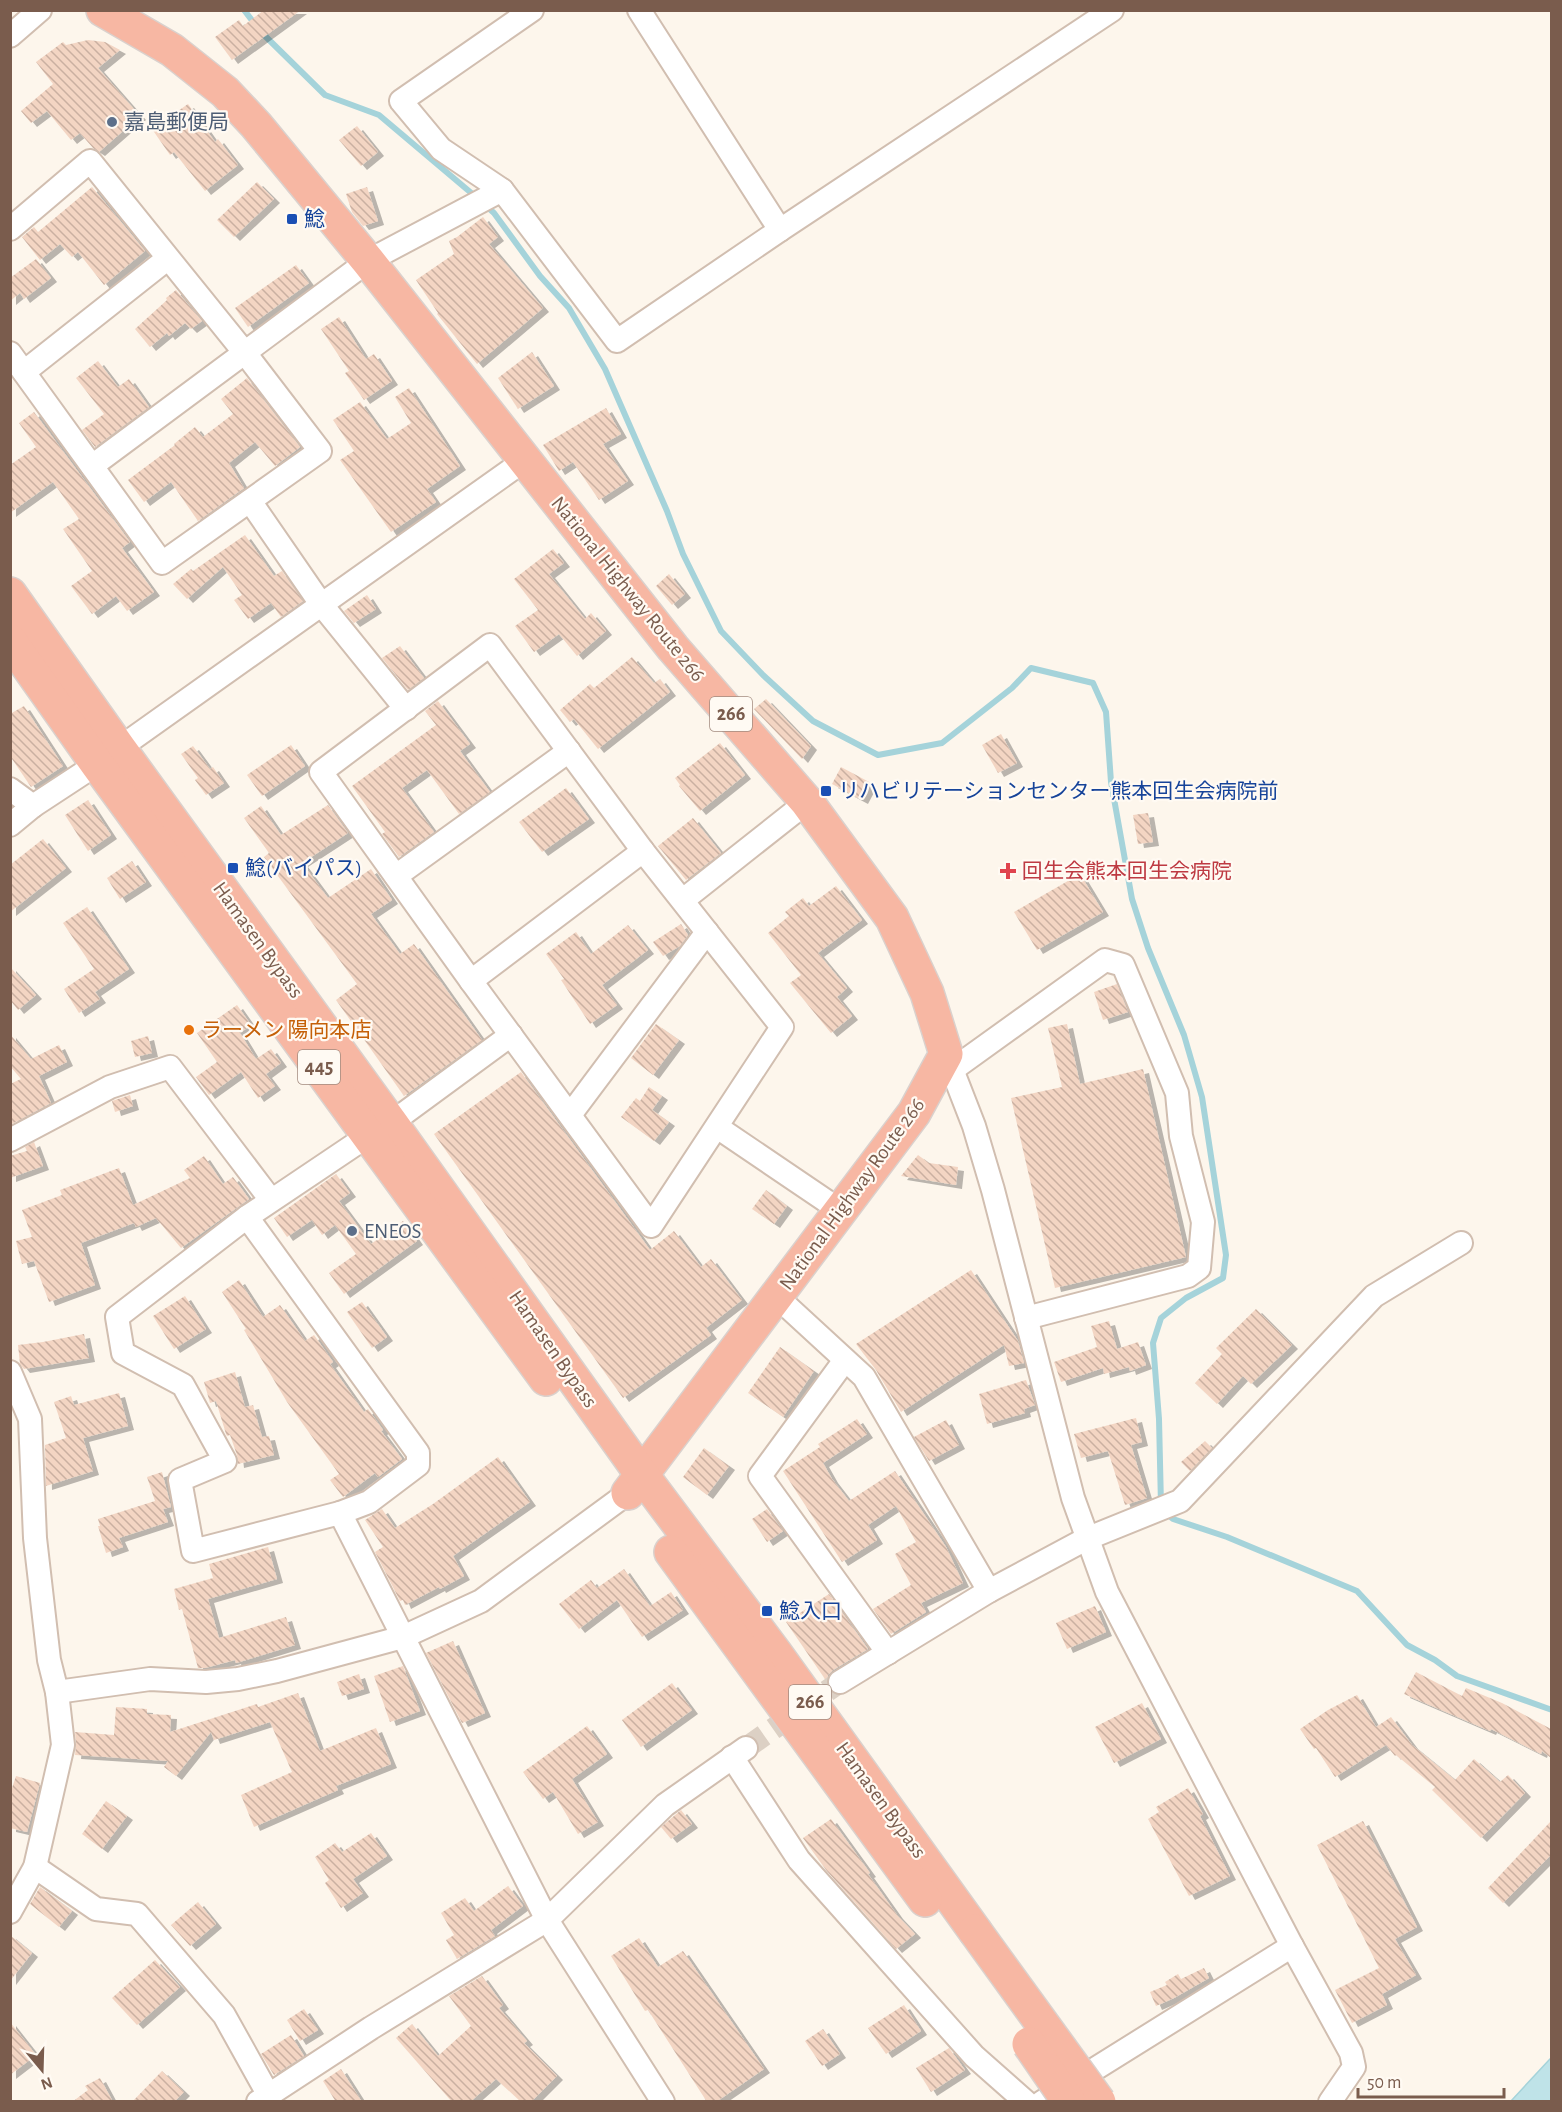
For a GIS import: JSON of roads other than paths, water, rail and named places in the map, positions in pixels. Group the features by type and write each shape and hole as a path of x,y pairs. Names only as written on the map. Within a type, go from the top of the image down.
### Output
{"highway":[{"name":"National Highway Route 266","path":"103,10 172,50 225,93 256,125 368,261 673,648 807,802 892,918 927,993 949,1062 842,1211 635,1484"},
{"name":"Hamasen Bypass","path":"10,594 108,756"},
{"name":"Hamasen Bypass","path":"10,641 108,756 967,1938 1099,2102"},
{"name":"Hamasen Bypass","path":"967,1938 1069,2102"}],"street":[{"path":"10,36 40,10"},
{"path":"532,10 401,101 441,149 502,190 617,341 1112,10"},
{"path":"639,10 780,230"},
{"path":"10,353 162,563 321,451 90,161 14,219"},
{"path":"92,466 368,261 502,190"},
{"path":"24,372 167,259"},
{"path":"10,825 33,806 108,756 525,460"},
{"path":"250,501 321,604 406,709"},
{"path":"490,645 643,851 782,1027 651,1226 321,772 406,709 490,645"},
{"path":"396,876 569,751"},
{"path":"10,789 33,806"},
{"path":"682,900 807,802"},
{"path":"471,981 643,851"},
{"path":"570,1115 707,932"},
{"path":"1026,1318 1188,1276 1199,1268 1203,1222 1181,1136 1177,1093 1123,965 1105,960 949,1062 974,1126 993,1190 1026,1318 1068,1479 1086,1539 1107,1592 1292,1946 1351,2053 1354,2067 1330,2102"},
{"path":"247,1217 418,1453 418,1465 369,1502 340,1513 193,1551 180,1480 225,1461 183,1385 123,1353 117,1317 247,1217 380,1129 511,1035"},
{"path":"10,1140 110,1087 170,1067 271,1200"},
{"path":"717,1127 842,1211"},
{"path":"840,1682 989,1591 1086,1539 1180,1501 1374,1296 1461,1242"},
{"path":"777,1297 864,1377 989,1591"},
{"path":"845,1360 760,1476 888,1653"},
{"path":"10,1372 30,1419 35,1538 49,1660 57,1692 63,1744 35,1867 10,1911"},
{"path":"57,1692 150,1679 206,1682 238,1679 277,1671 404,1637 481,1601 635,1484"},
{"path":"340,1513 547,1920 663,2102"},
{"path":"35,1867 96,1909 137,1914 224,2015 263,2098 371,2028 547,1920 665,1805 739,1753 799,1860 974,2056 1026,2102"},
{"path":"1042,2102 1292,1946"}],"water":[{"path":"1551,2058 1551,2101 1511,2101 1549,2060"}],"waterway":[{"path":"244,10 261,32 325,95 379,115 476,197"},
{"path":"484,204 494,213 540,276 569,308 605,369 667,511 683,554 721,631 763,675 813,721 878,755 942,743 1012,688 1031,668 1093,683 1106,712 1111,782 1132,899 1148,948 1184,1035 1202,1097 1226,1255 1223,1278 1186,1298 1161,1318 1153,1343 1159,1419 1161,1505"},
{"path":"1166,1513 1173,1519 1227,1537 1357,1591 1407,1645 1435,1660 1457,1676 1552,1710"}],"tunnel":[{"path":"746,1748 840,1682"}],"place":[{"name":"嘉島郵便局","path":"112,122"},
{"name":"鯰","path":"292,219"},
{"name":"リハビリテーションセンター熊本回生会病院前","path":"826,791"},
{"name":"鯰(バイパス)","path":"233,868"},
{"name":"回生会熊本回生会病院","path":"1008,871"},
{"name":"ラーメン 陽向本店","path":"189,1030"},
{"name":"ENEOS","path":"352,1231"},
{"name":"鯰入口","path":"767,1611"}]}
